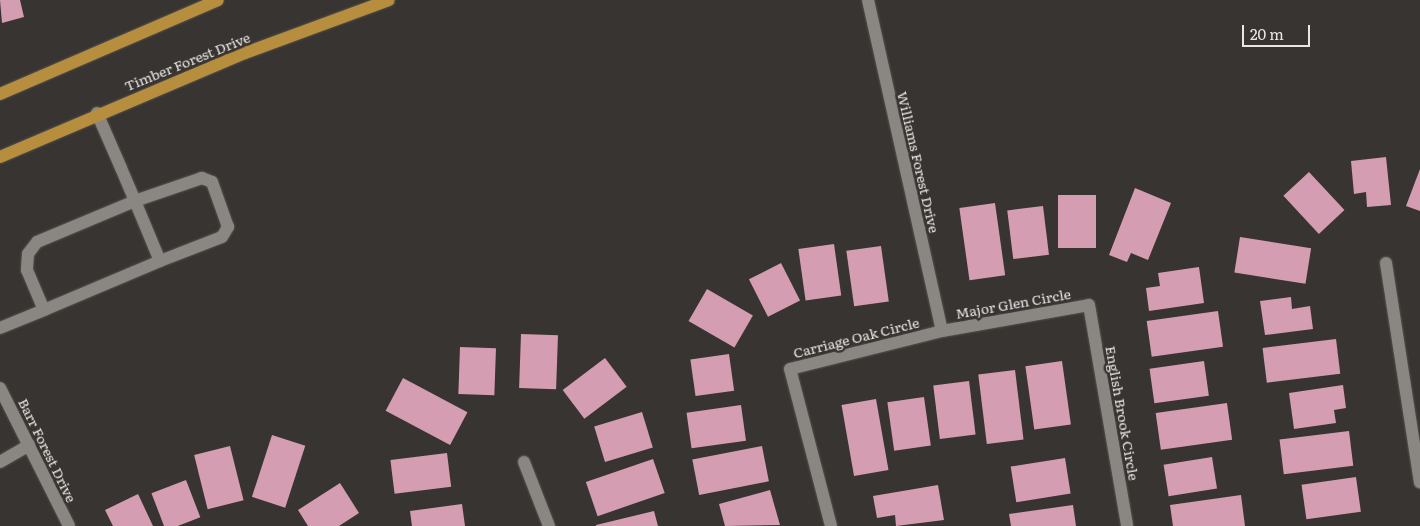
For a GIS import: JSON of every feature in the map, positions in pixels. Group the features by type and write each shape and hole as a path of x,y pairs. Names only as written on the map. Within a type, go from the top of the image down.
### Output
{"main road":[{"path":"0,94 218,0"},
{"name":"Timber Forest Drive","path":"0,157 97,113 389,0"}],"street":[{"name":"Williams Forest Drive","path":"868,0 942,331"},
{"path":"97,113 160,261"},
{"path":"0,328 44,310 160,261 222,237 228,227 227,216 212,182 202,178 135,200 37,242 28,254 27,270 44,310"},
{"path":"1386,263 1420,482"},
{"name":"Major Glen Circle","path":"942,331 1089,305"},
{"name":"English Brook Circle","path":"1089,305 1127,526"},
{"name":"Carriage Oak Circle","path":"831,526 790,369 942,331"},
{"name":"Barr Forest Drive","path":"0,388 68,526"},
{"path":"0,462 29,445"},
{"path":"524,462 550,526"}],"building":[{"path":"0,0 20,0 24,17 2,23"},
{"path":"1386,157 1391,205 1367,207 1366,192 1354,194 1351,161"},
{"path":"1420,169 1420,211 1406,206"},
{"path":"1309,172 1344,210 1319,234 1283,196"},
{"path":"1135,188 1171,203 1148,260 1131,253 1127,262 1109,255"},
{"path":"1058,195 1096,195 1096,248 1058,248"},
{"path":"995,203 1005,275 970,280 959,208"},
{"path":"1043,206 1049,255 1013,259 1007,210"},
{"path":"1240,237 1311,248 1305,284 1234,273"},
{"path":"834,244 841,295 806,301 798,249"},
{"path":"881,246 889,301 854,306 846,251"},
{"path":"781,263 800,300 768,317 749,279"},
{"path":"1199,267 1204,303 1149,311 1146,288 1160,286 1158,273"},
{"path":"707,289 753,316 734,348 688,321"},
{"path":"1291,297 1292,309 1310,306 1313,329 1265,335 1260,301"},
{"path":"1218,311 1223,347 1152,357 1147,321"},
{"path":"521,334 558,335 556,389 519,388"},
{"path":"1336,339 1340,374 1267,383 1263,348"},
{"path":"460,347 496,348 494,395 458,394"},
{"path":"729,354 734,391 696,396 690,359"},
{"path":"605,358 627,387 584,419 563,390"},
{"path":"1062,361 1071,424 1034,430 1025,366"},
{"path":"1204,361 1209,396 1154,403 1150,369"},
{"path":"1015,370 1024,439 987,444 978,375"},
{"path":"403,378 467,412 450,445 386,411"},
{"path":"969,381 976,435 940,439 933,385"},
{"path":"1343,385 1346,408 1334,410 1336,423 1294,429 1289,393"},
{"path":"924,397 931,446 894,451 887,402"},
{"path":"876,399 889,470 854,476 842,405"},
{"path":"1227,403 1232,440 1161,450 1156,413"},
{"path":"741,405 746,441 692,448 687,413"},
{"path":"642,412 653,447 605,462 594,427"},
{"path":"1349,431 1353,466 1284,474 1280,440"},
{"path":"272,435 305,446 285,508 252,497"},
{"path":"230,446 244,500 208,509 194,455"},
{"path":"762,446 769,481 699,495 692,460"},
{"path":"447,453 451,487 395,494 390,460"},
{"path":"1212,457 1217,489 1169,496 1164,465"},
{"path":"1065,458 1071,494 1016,502 1011,467"},
{"path":"653,459 665,493 598,516 586,482"},
{"path":"1356,477 1361,512 1306,519 1302,485"},
{"path":"186,480 200,517 178,526 164,526 151,493"},
{"path":"340,483 359,513 339,526 308,526 298,510"},
{"path":"938,485 944,520 896,526 895,515 877,518 873,496"},
{"path":"770,490 780,525 725,526 719,504"},
{"path":"138,494 153,526 113,526 105,510"},
{"path":"1241,495 1245,526 1173,526 1170,505"},
{"path":"462,504 465,526 412,526 410,511"},
{"path":"1073,505 1076,526 1011,526 1009,514"},
{"path":"654,511 658,526 596,526 596,525"}]}
